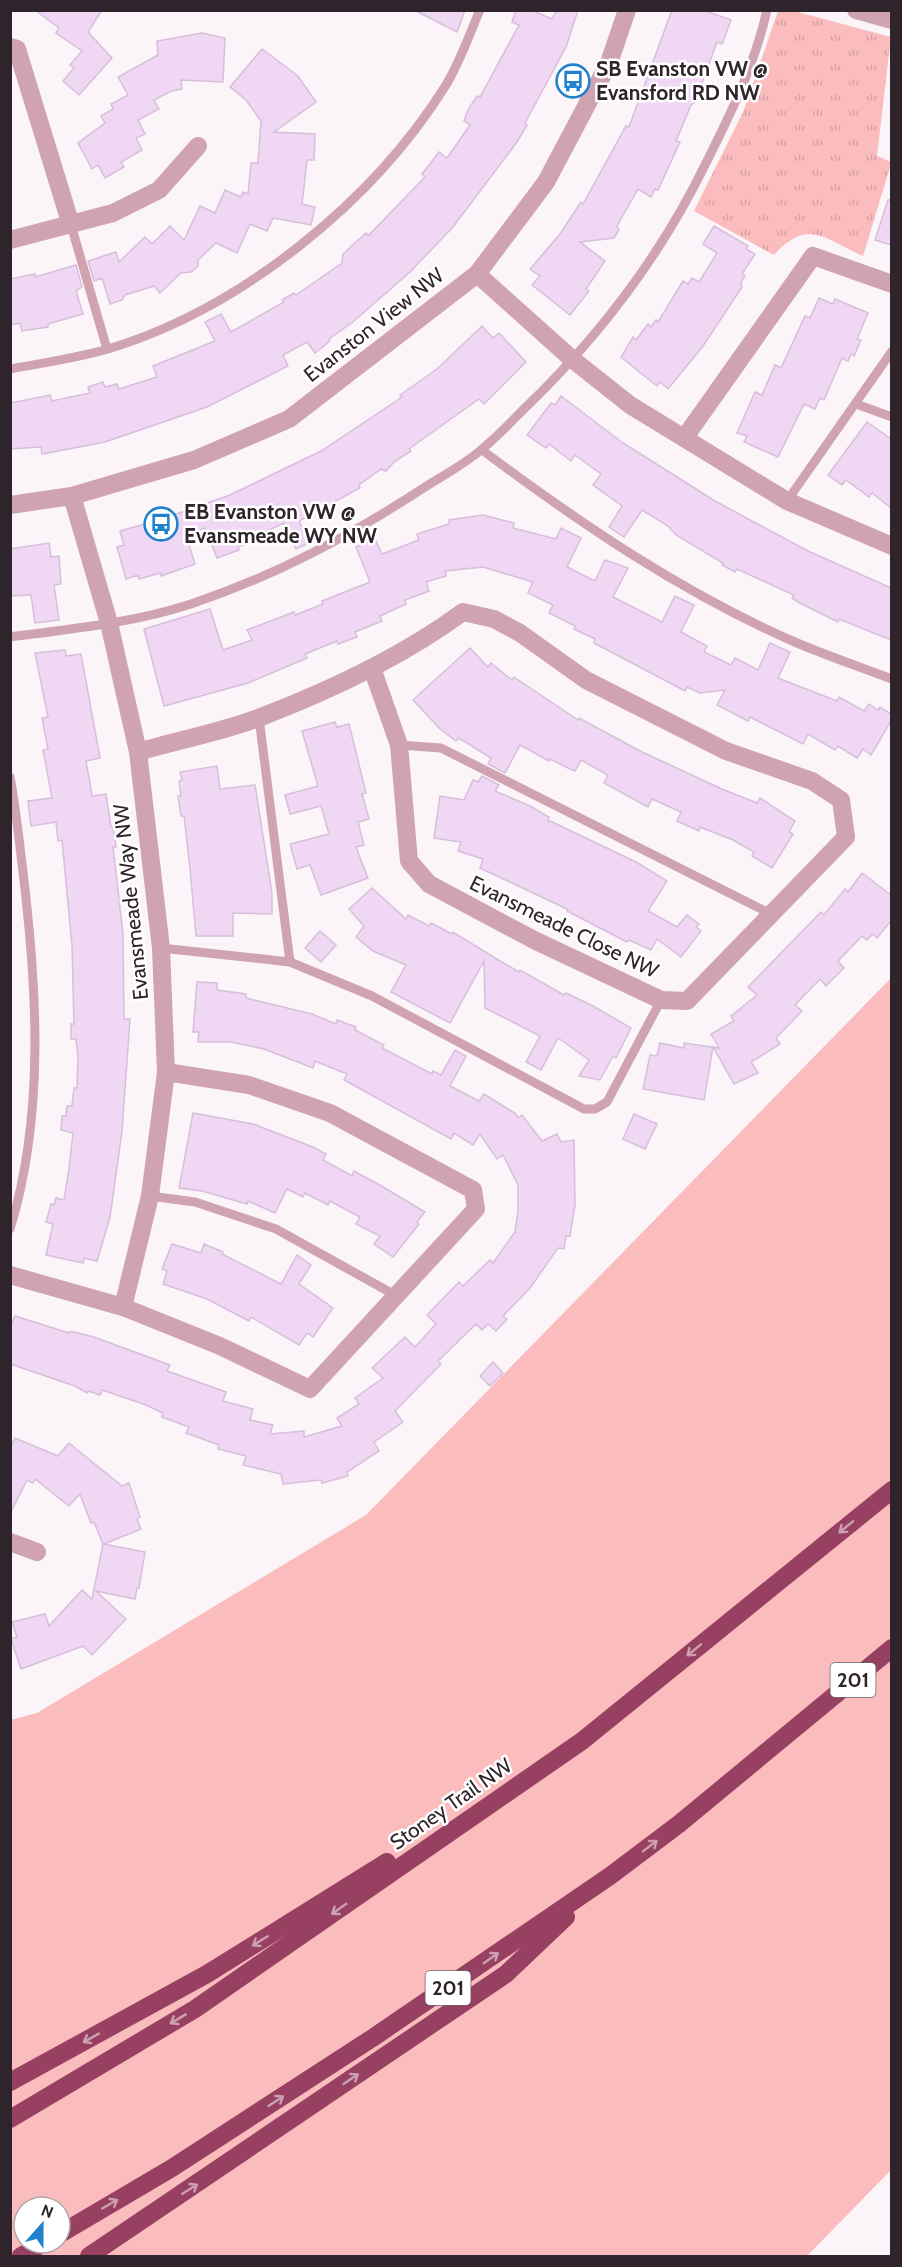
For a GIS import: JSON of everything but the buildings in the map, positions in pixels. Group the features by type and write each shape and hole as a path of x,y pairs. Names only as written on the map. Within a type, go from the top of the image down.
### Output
{"highway":[{"name":"Stoney Trail NW","path":"10,2119 195,2008 560,1756 891,1490"},
{"name":"201","path":"72,2227 172,2168 365,2044 610,1876 679,1824 891,1648"},
{"path":"10,2082 207,1974 560,1756"},
{"path":"89,2256 506,1974 610,1876"}],"street":[{"name":"Evanston View NW","path":"10,505 72,496 194,460 289,419 477,274 546,182 609,63 627,10"},
{"path":"856,10 891,20"},
{"path":"10,47 17,49 71,225"},
{"path":"10,240 113,213 159,190 198,146"},
{"path":"685,437 813,256 891,284"},
{"path":"477,274 572,359 630,405 787,501 891,546"},
{"name":"Evansmeade Way NW","path":"72,496 109,623 138,752 161,948 166,1072 150,1196 123,1307"},
{"name":"Evansmeade Close NW","path":"138,752 260,718 372,668 427,639 463,612 494,619 520,633 596,686 726,751 812,781 841,800 846,837 687,1001 661,1000 534,940 429,884 409,861 399,744 372,668"},
{"path":"10,1275 123,1307 220,1346 310,1389 476,1209 472,1190 330,1113 249,1085 166,1072"},
{"path":"10,1542 37,1552"}],"lane":[{"path":"10,369 107,349 143,337 206,306 268,270 323,228 372,179 414,131 447,83 480,10"},
{"path":"10,637 109,623 189,604 267,575 325,549 482,450 572,359 639,276 694,188 752,64 767,10"},
{"path":"71,225 107,349"},
{"path":"787,501 891,351"},
{"path":"856,404 891,417"},
{"path":"482,450 574,519 676,581 797,643 891,679"},
{"path":"260,718 290,963"},
{"path":"399,744 441,748 771,914"},
{"path":"10,777 32,949 33,1048 28,1146 10,1229"},
{"path":"161,948 290,963 372,996 584,1109 595,1109 607,1102 661,1000"},
{"path":"150,1196 195,1202 276,1229 395,1295"}],"green space":[{"path":"778,11 794,11 891,37 877,156 891,164 863,256 818,235 808,234 786,243 774,255 694,211 744,110"},
{"path":"891,978 891,2170 807,2256 11,2256 11,1720 37,1713 366,1515"}],"place":[{"name":"SB Evanston VW @ Evansford RD NW","path":"573,81"},
{"name":"EB Evanston VW @ Evansmeade WY NW","path":"161,524"}]}
